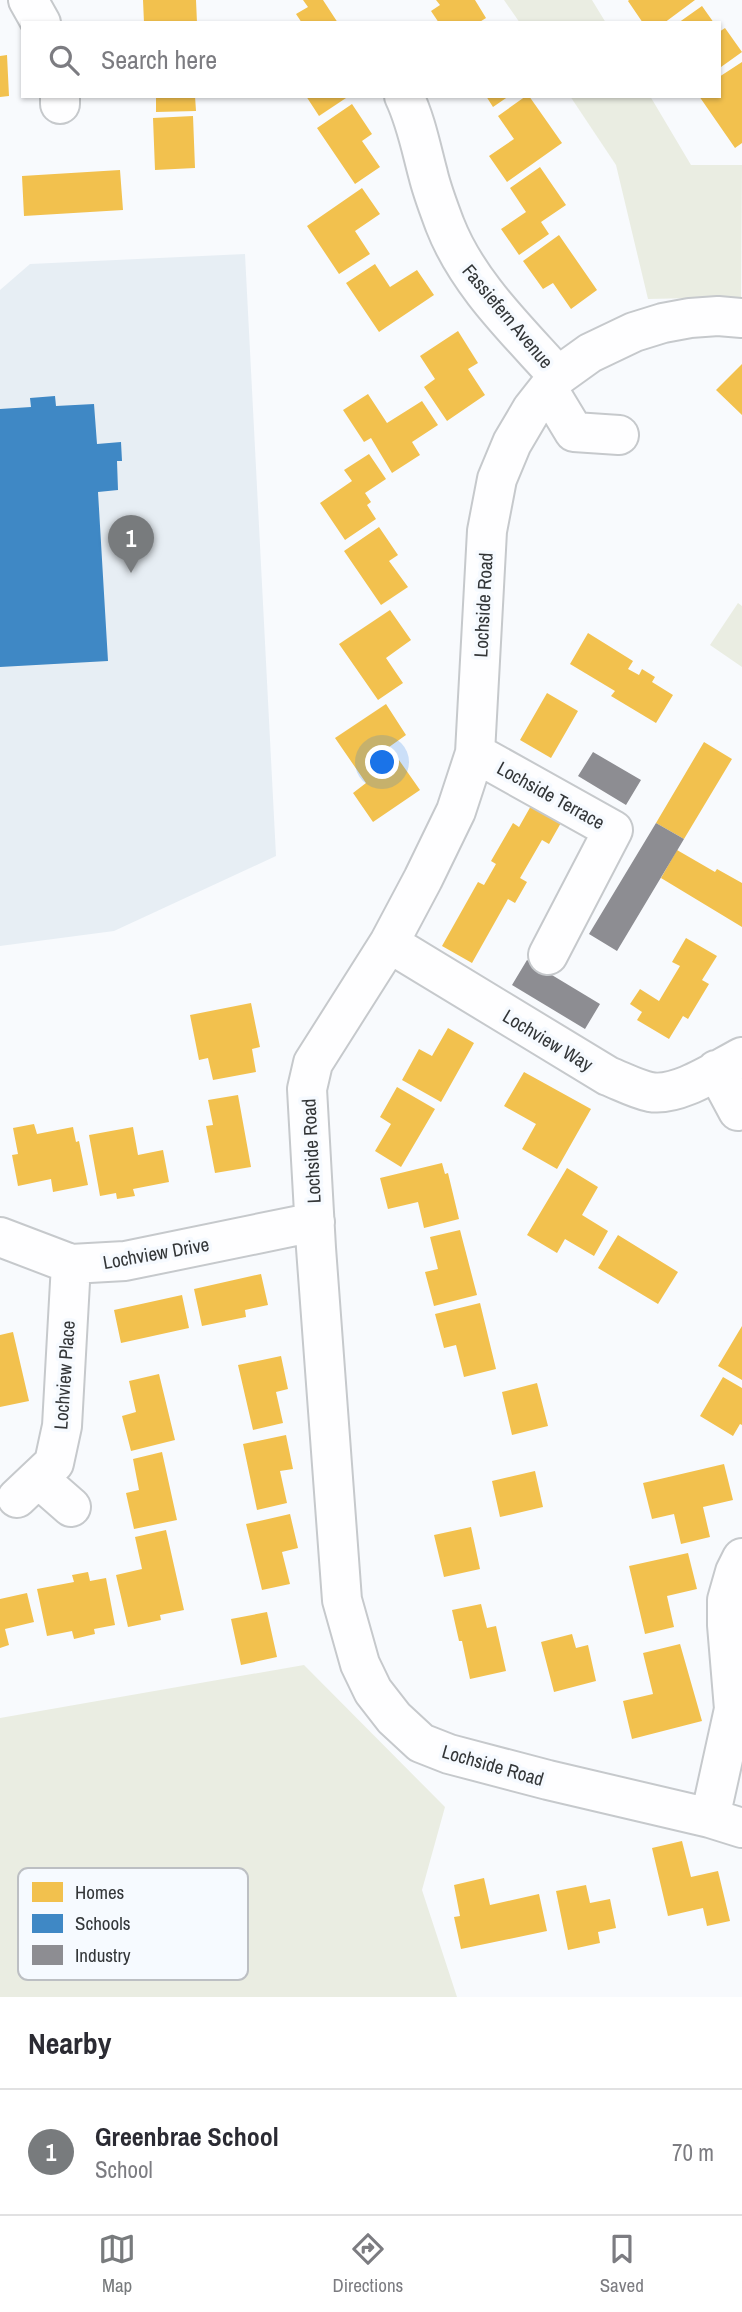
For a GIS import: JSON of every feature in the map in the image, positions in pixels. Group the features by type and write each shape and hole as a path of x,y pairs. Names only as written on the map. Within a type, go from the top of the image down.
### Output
{"street":[{"path":"28,0 40,21"},
{"name":"Fassiefern Avenue","path":"405,98 418,131 429,178 442,215 463,262 553,382 574,432 619,435"},
{"name":"Lochside Road","path":"726,1823 449,1754 421,1743 394,1718 373,1691 359,1664 342,1600 307,1088 313,1063 389,943 456,811 475,753 487,531 497,478 531,409 553,382 590,353 634,332 690,318 742,318"},
{"name":"Lochside Terrace","path":"475,753 613,830 548,955"},
{"name":"Lochview Way","path":"389,943 608,1076 639,1088 663,1093 682,1087 729,1064 738,1111"},
{"name":"Lochview Drive","path":"0,1237 71,1264 125,1261 315,1222"},
{"name":"Lochview Place","path":"71,1264 62,1426 54,1463 28,1488 71,1507"},
{"path":"726,1823 734,1709 727,1600 742,1558"}],"shaded area":[{"path":"504,0 592,0 605,21 519,21"},
{"path":"571,98 651,98 691,165 742,165 741,297 648,299 616,165"},
{"path":"245,254 276,856 114,931 0,946 0,290 30,264"},
{"path":"738,603 742,606 742,667 710,645"},
{"path":"304,1665 445,1807 422,1890 457,1997 0,1997 0,1718"}],"building: Homes":[{"path":"143,0 196,0 197,21 144,21"},
{"path":"303,0 323,0 337,21 301,21 296,14 308,7"},
{"path":"436,0 475,0 486,18 481,21 438,21 431,11 440,5"},
{"path":"695,0 667,21 642,21 628,1"},
{"path":"702,6 713,21 681,21"},
{"path":"725,28 742,52 721,67 721,31"},
{"path":"7,55 9,96 0,97 0,56"},
{"path":"742,62 742,143 735,148 700,98 721,98 721,76"},
{"path":"156,98 195,98 196,111 156,112"},
{"path":"307,98 346,98 319,116"},
{"path":"487,98 506,98 493,107"},
{"path":"523,98 530,98 562,143 507,182 489,156 514,139 498,116"},
{"path":"352,104 372,134 362,141 380,167 355,184 317,128"},
{"path":"193,116 195,168 155,170 153,118"},
{"path":"540,167 566,205 541,222 549,234 519,255 501,229 526,212 510,188"},
{"path":"120,170 123,210 24,216 22,176"},
{"path":"362,188 380,214 355,231 370,254 339,274 307,226"},
{"path":"559,235 597,290 571,309 553,283 543,289 523,261"},
{"path":"375,264 390,287 417,270 434,295 379,332 346,283"},
{"path":"458,331 478,363 468,369 485,395 447,421 424,387 435,379 420,356"},
{"path":"742,364 742,415 716,390"},
{"path":"368,394 387,423 422,401 438,425 412,442 420,455 392,473 371,438 364,442 343,410"},
{"path":"369,454 386,479 365,493 371,502 367,505 376,519 345,540 320,503 352,481 344,470"},
{"path":"379,527 398,555 389,561 408,587 381,605 344,551"},
{"path":"390,610 411,640 386,658 403,683 378,700 339,644"},
{"path":"588,633 633,661 628,669 639,675 642,669 655,677 652,682 673,695 656,723 611,696 615,691 570,664"},
{"path":"547,693 578,711 551,758 520,740"},
{"path":"386,704 406,735 382,752 390,765 399,760 420,790 373,822 353,793 366,783 335,738"},
{"path":"704,742 732,759 684,839 656,823"},
{"path":"532,804 562,821 549,844 542,840 520,878 527,882 515,903 508,899 472,963 442,946 478,882 484,885 496,864 491,861 513,823 519,827"},
{"path":"677,850 715,872 717,869 742,883 742,927 661,878"},
{"path":"686,938 717,956 702,980 709,984 688,1019 683,1016 669,1039 637,1020 642,1012 630,1004 640,989 659,1001 680,966 672,962"},
{"path":"251,1003 260,1047 252,1049 256,1072 213,1080 208,1058 199,1060 190,1015"},
{"path":"448,1028 474,1043 441,1102 402,1080 419,1049 432,1056"},
{"path":"524,1072 591,1109 557,1169 522,1149 536,1124 504,1106"},
{"path":"397,1087 435,1109 401,1167 375,1151 391,1124 380,1117"},
{"path":"238,1095 251,1167 215,1173 206,1126 213,1125 208,1100"},
{"path":"34,1124 37,1134 73,1127 76,1142 79,1141 88,1185 53,1192 51,1179 18,1186 12,1155 18,1154 13,1128"},
{"path":"133,1127 138,1155 163,1150 169,1182 133,1189 135,1196 117,1199 116,1193 100,1196 89,1135"},
{"path":"442,1163 445,1174 448,1173 459,1219 424,1228 418,1202 388,1209 380,1178"},
{"path":"567,1168 598,1187 582,1215 608,1231 594,1256 565,1239 557,1253 527,1235"},
{"path":"460,1230 477,1295 434,1306 425,1272 438,1269 430,1237"},
{"path":"618,1235 678,1272 658,1304 598,1268"},
{"path":"261,1274 268,1305 245,1310 246,1317 202,1326 194,1289"},
{"path":"182,1295 189,1328 121,1343 114,1310"},
{"path":"480,1303 496,1369 464,1377 456,1345 444,1348 435,1314"},
{"path":"742,1326 742,1380 718,1366"},
{"path":"13,1332 29,1401 0,1407 0,1335"},
{"path":"281,1356 288,1389 276,1392 283,1423 253,1430 238,1365"},
{"path":"159,1374 175,1440 131,1451 122,1416 136,1412 129,1381"},
{"path":"723,1377 742,1388 742,1425 740,1424 733,1436 700,1416"},
{"path":"537,1383 548,1426 512,1435 502,1392"},
{"path":"286,1435 293,1469 280,1471 287,1503 257,1510 243,1444"},
{"path":"162,1452 177,1520 134,1529 126,1493 139,1490 133,1459"},
{"path":"724,1464 733,1500 703,1507 710,1537 681,1544 674,1514 652,1519 643,1483"},
{"path":"535,1471 543,1507 500,1517 492,1481"},
{"path":"290,1514 298,1548 282,1552 290,1584 262,1590 246,1524"},
{"path":"471,1527 480,1569 444,1577 434,1535"},
{"path":"166,1530 184,1610 160,1615 161,1620 128,1627 116,1575 142,1569 135,1537"},
{"path":"688,1553 697,1589 667,1596 674,1627 645,1634 629,1566"},
{"path":"88,1572 90,1581 106,1578 115,1625 94,1629 95,1634 74,1639 72,1631 47,1636 37,1589 74,1582 72,1575"},
{"path":"27,1593 34,1622 5,1629 9,1645 0,1648 0,1599"},
{"path":"481,1604 487,1628 496,1626 506,1671 470,1679 452,1610"},
{"path":"267,1612 277,1657 241,1665 231,1619"},
{"path":"572,1634 576,1648 588,1645 596,1681 554,1692 541,1642"},
{"path":"680,1644 702,1721 632,1739 623,1701 653,1694 643,1653"},
{"path":"682,1841 691,1877 718,1871 730,1921 707,1926 703,1908 668,1916 652,1848"},
{"path":"484,1878 490,1905 539,1894 547,1931 461,1949 454,1917 460,1916 454,1885"},
{"path":"586,1885 590,1903 610,1899 616,1928 598,1932 600,1943 568,1950 556,1891"}],"building: Schools":[{"path":"55,396 56,406 94,404 97,444 121,442 122,461 117,461 118,490 98,492 108,661 0,667 0,409 31,407 30,398"}],"building: Industry":[{"path":"593,752 641,780 626,805 578,776"},
{"path":"656,823 684,839 617,951 589,934"},
{"path":"527,960 600,1004 585,1029 512,985"}],"place":[{"name":"Greenbrae School","path":"131,573"}]}
